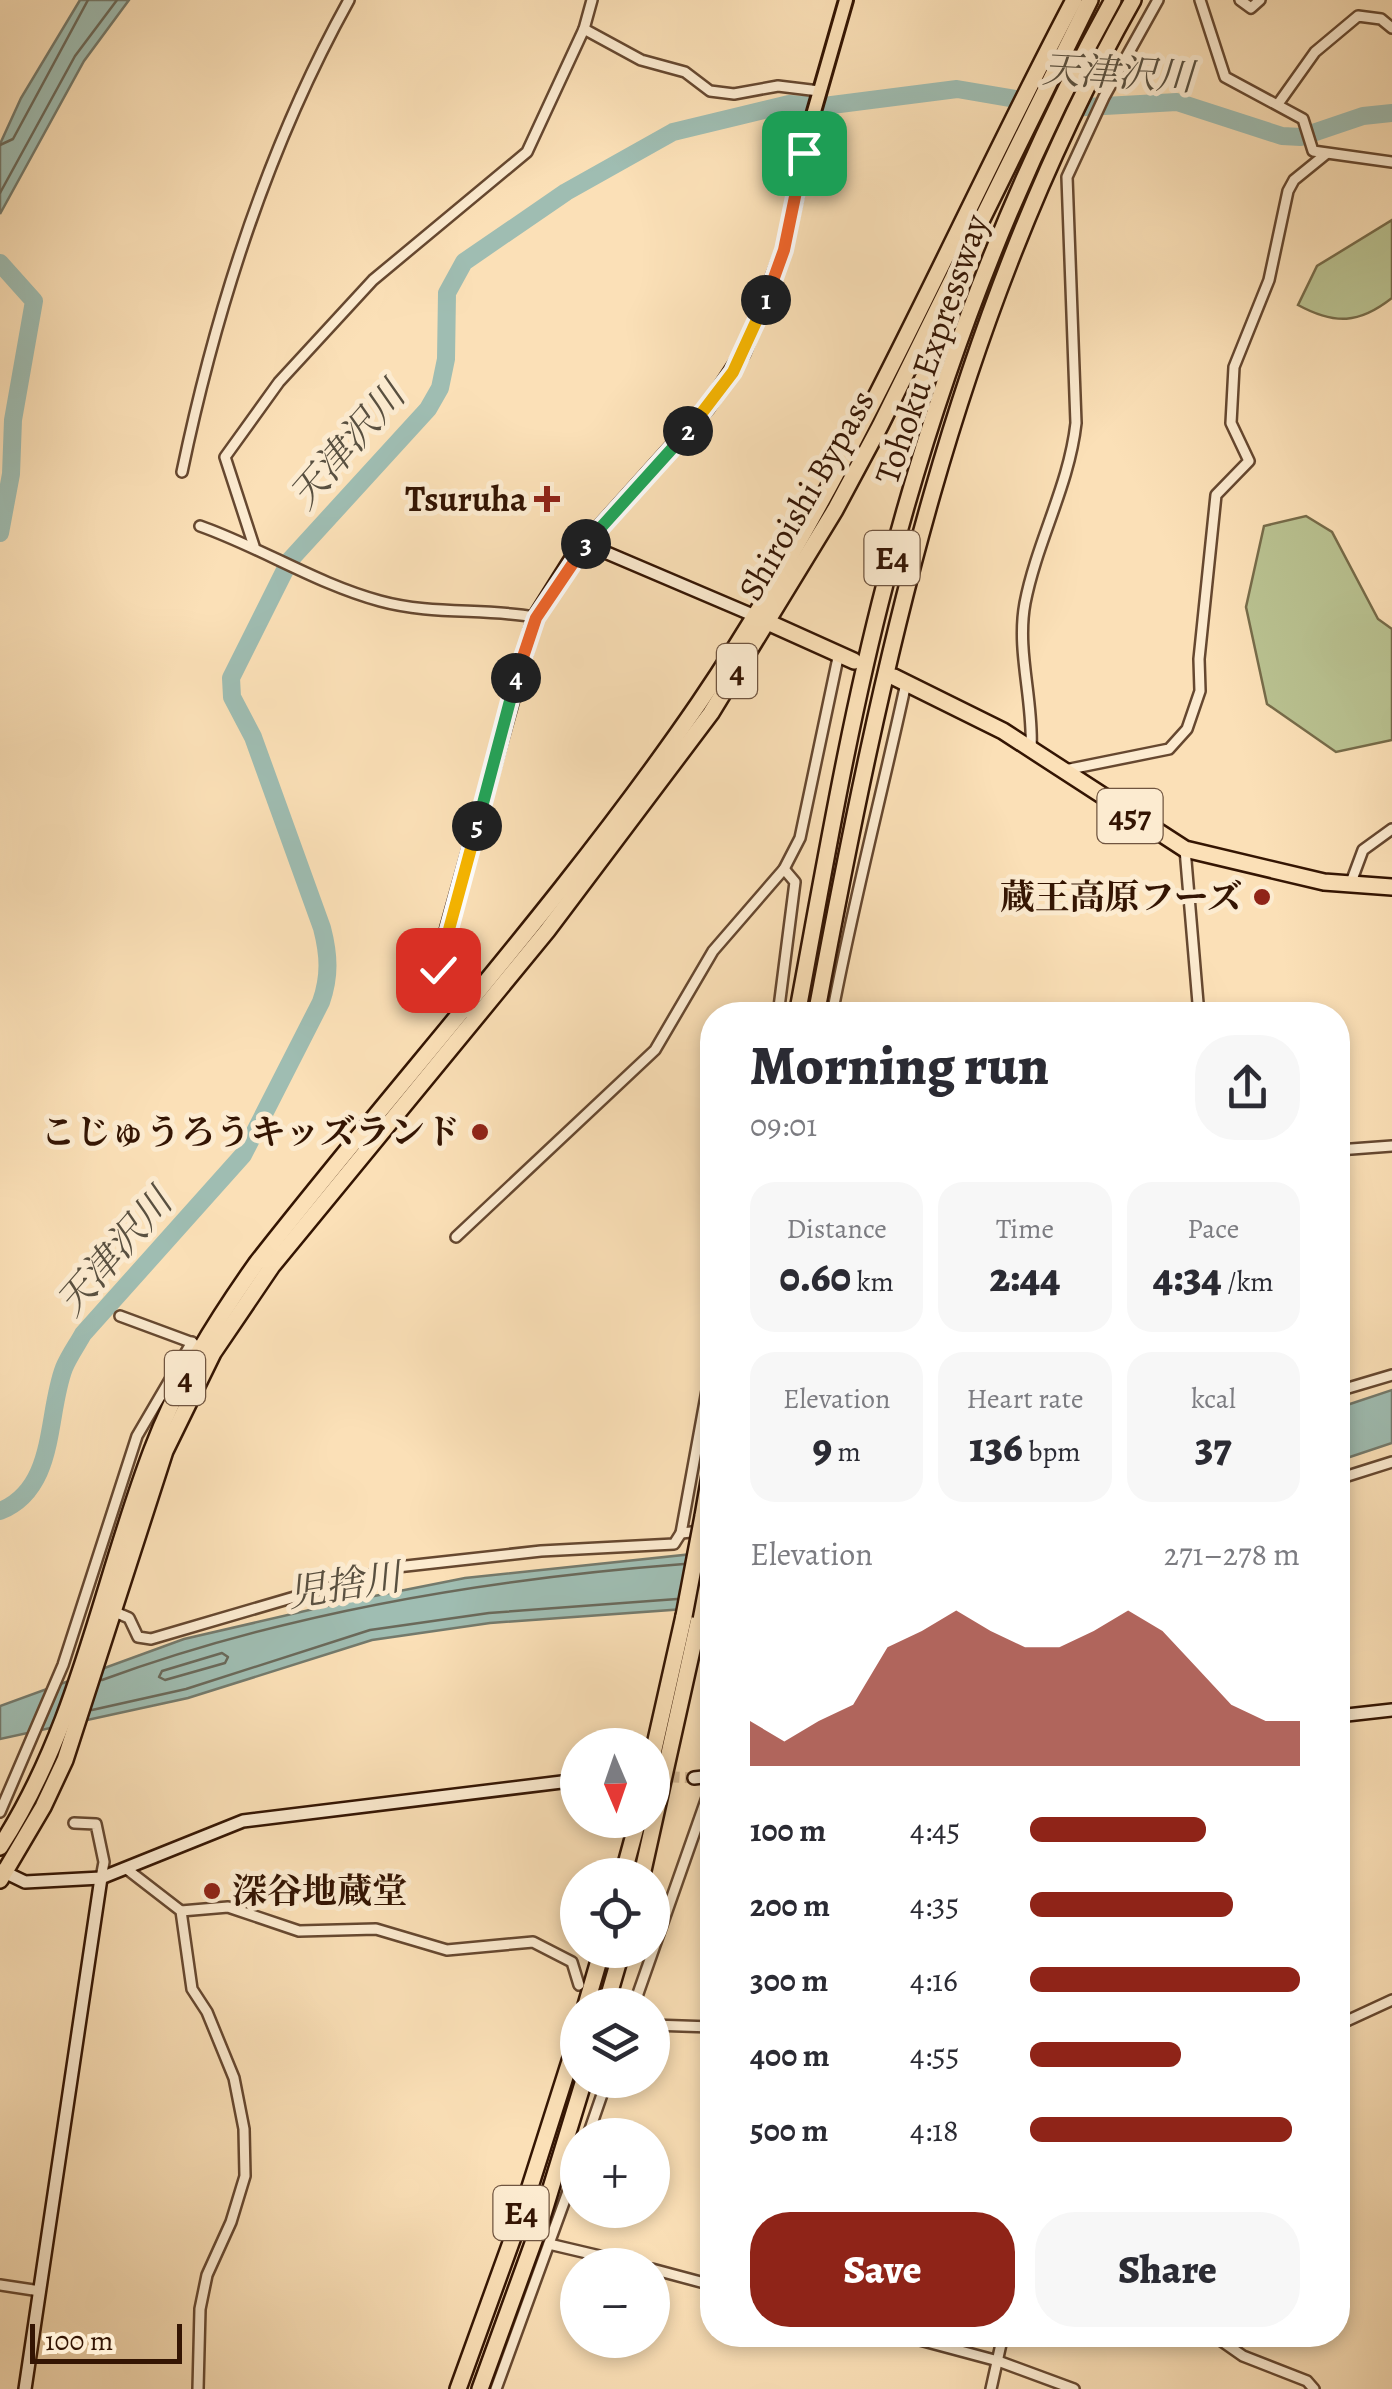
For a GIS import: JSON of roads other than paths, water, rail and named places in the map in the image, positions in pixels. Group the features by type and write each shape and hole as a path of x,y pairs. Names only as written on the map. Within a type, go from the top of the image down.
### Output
{"highway":[{"name":"Shiroishi Bypass","path":"202,1347 256,1264 349,1160 470,1012 761,619 1021,117 1074,0"},
{"name":"Shiroishi Bypass","path":"1035,89 1090,0"},
{"name":"Tohoku Expressway","path":"799,1002 846,754 899,534 963,329 1052,120 1113,0"},
{"name":"Tohoku Expressway","path":"818,1002 864,760 916,537 982,333 1070,120 1132,0"},
{"path":"761,619 846,657"},
{"name":"457","path":"899,680 1031,750 1185,849 1350,885 1392,887"},
{"name":"4","path":"101,1633 115,1612 202,1347"},
{"name":"4","path":"2,1875 43,1808 101,1633 153,1446 202,1347"},
{"path":"645,1858 700,1570"},
{"path":"661,1728 700,1595"},
{"name":"4","path":"0,1847 66,1736"},
{"name":"E4","path":"458,2389 560,2089"},
{"name":"E4","path":"480,2389 540,2224 578,2098"}],"main road":[{"path":"470,1012 440,978 440,956 536,618 586,544 708,408 743,353 784,250 813,115 846,0"}],"street":[{"path":"182,472 216,330 250,224 311,74 349,0"},
{"path":"254,546 225,457 279,382 373,280 527,152 584,29 592,0"},
{"path":"1031,750 1022,640 1024,606 1073,452 1076,423 1066,177 1104,97 1158,0"},
{"path":"1200,0 1225,77 1278,104 1308,127 1313,152 1392,162"},
{"path":"1240,0 1250,8 1260,0"},
{"path":"1205,11 1214,2"},
{"path":"1278,104 1316,52 1358,16 1381,19 1392,28"},
{"path":"584,29 641,60 685,72 710,90 734,94 778,86 818,95"},
{"path":"1062,772 1075,765 1169,749 1177,744 1195,712 1216,496 1249,460 1232,423 1238,349 1269,280 1288,191 1294,180 1326,154"},
{"path":"200,526 254,546 328,585 384,602 536,618"},
{"path":"586,544 761,619"},
{"path":"456,1237 655,1050 713,951 784,869 800,838 846,657"},
{"path":"834,1002 851,914 871,848 899,680"},
{"path":"1350,885 1362,850 1392,829"},
{"path":"1185,849 1198,1002"},
{"path":"780,1002 795,882 784,869"},
{"path":"1350,1149 1392,1146"},
{"path":"0,1812 36,1736 63,1665 138,1436 202,1347 120,1316"},
{"path":"1350,1387 1392,1375"},
{"path":"115,1612 126,1616 135,1634 146,1639 397,1567 541,1551 674,1544 681,1533 700,1429"},
{"path":"1350,1475 1392,1462"},
{"path":"681,1533 700,1525"},
{"path":"1350,1715 1392,1710"},
{"path":"694,1778 700,1779"},
{"path":"2,1875 26,1882 101,1878 244,1822 560,1782"},
{"path":"640,1988 700,1815"},
{"path":"24,2389 104,1862 96,1824 74,1822"},
{"path":"128,1870 182,1912 192,1988 207,2012 234,2078 244,2129 245,2176 231,2222 207,2275 200,2309 198,2389"},
{"path":"182,1912 228,1906 299,1931 376,1929 447,1950 533,1942 572,1962 579,1985"},
{"path":"1350,2019 1392,2000"},
{"path":"670,2026 700,2027"},
{"path":"496,2389 560,2214"},
{"path":"549,2244 566,2248"},
{"path":"670,2274 700,2282"},
{"path":"0,2285 40,2291"},
{"path":"945,2347 998,2361 1074,2389"},
{"path":"991,2389 1001,2347"},
{"path":"1230,2347 1243,2356 1307,2381 1314,2389"}],"water":[{"path":"80,0 129,0 84,61 0,214 0,144 21,98"},
{"path":"1392,1390 1392,1443 1350,1457 1350,1404"},
{"path":"700,1553 700,1608 490,1623 372,1640 188,1698 0,1739 0,1706 184,1639 465,1578"}],"waterway":[{"name":"天津沢川","path":"0,1511 32,1486 41,1468 58,1387 83,1334 243,1155 321,1002 328,965 322,928 253,737 232,697 231,678 290,560 428,409 440,388 446,359 447,293 464,262 566,192 673,132 789,104 824,106 957,89 1068,108 1177,102 1282,136 1301,137 1363,116 1392,113"},
{"path":"0,263 34,301 13,420 11,474 0,533"}],"tunnel":[{"path":"670,1777 694,1778"}],"place":[{"name":"Tsuruha","path":"547,499"},
{"name":"蔵王高原フーズ","path":"1262,897"},
{"name":"こじゅうろうキッズランド","path":"480,1132"},
{"name":"深谷地蔵堂","path":"212,1891"}],"water label":[{"name":"児捨川","path":"344,1585"}]}
